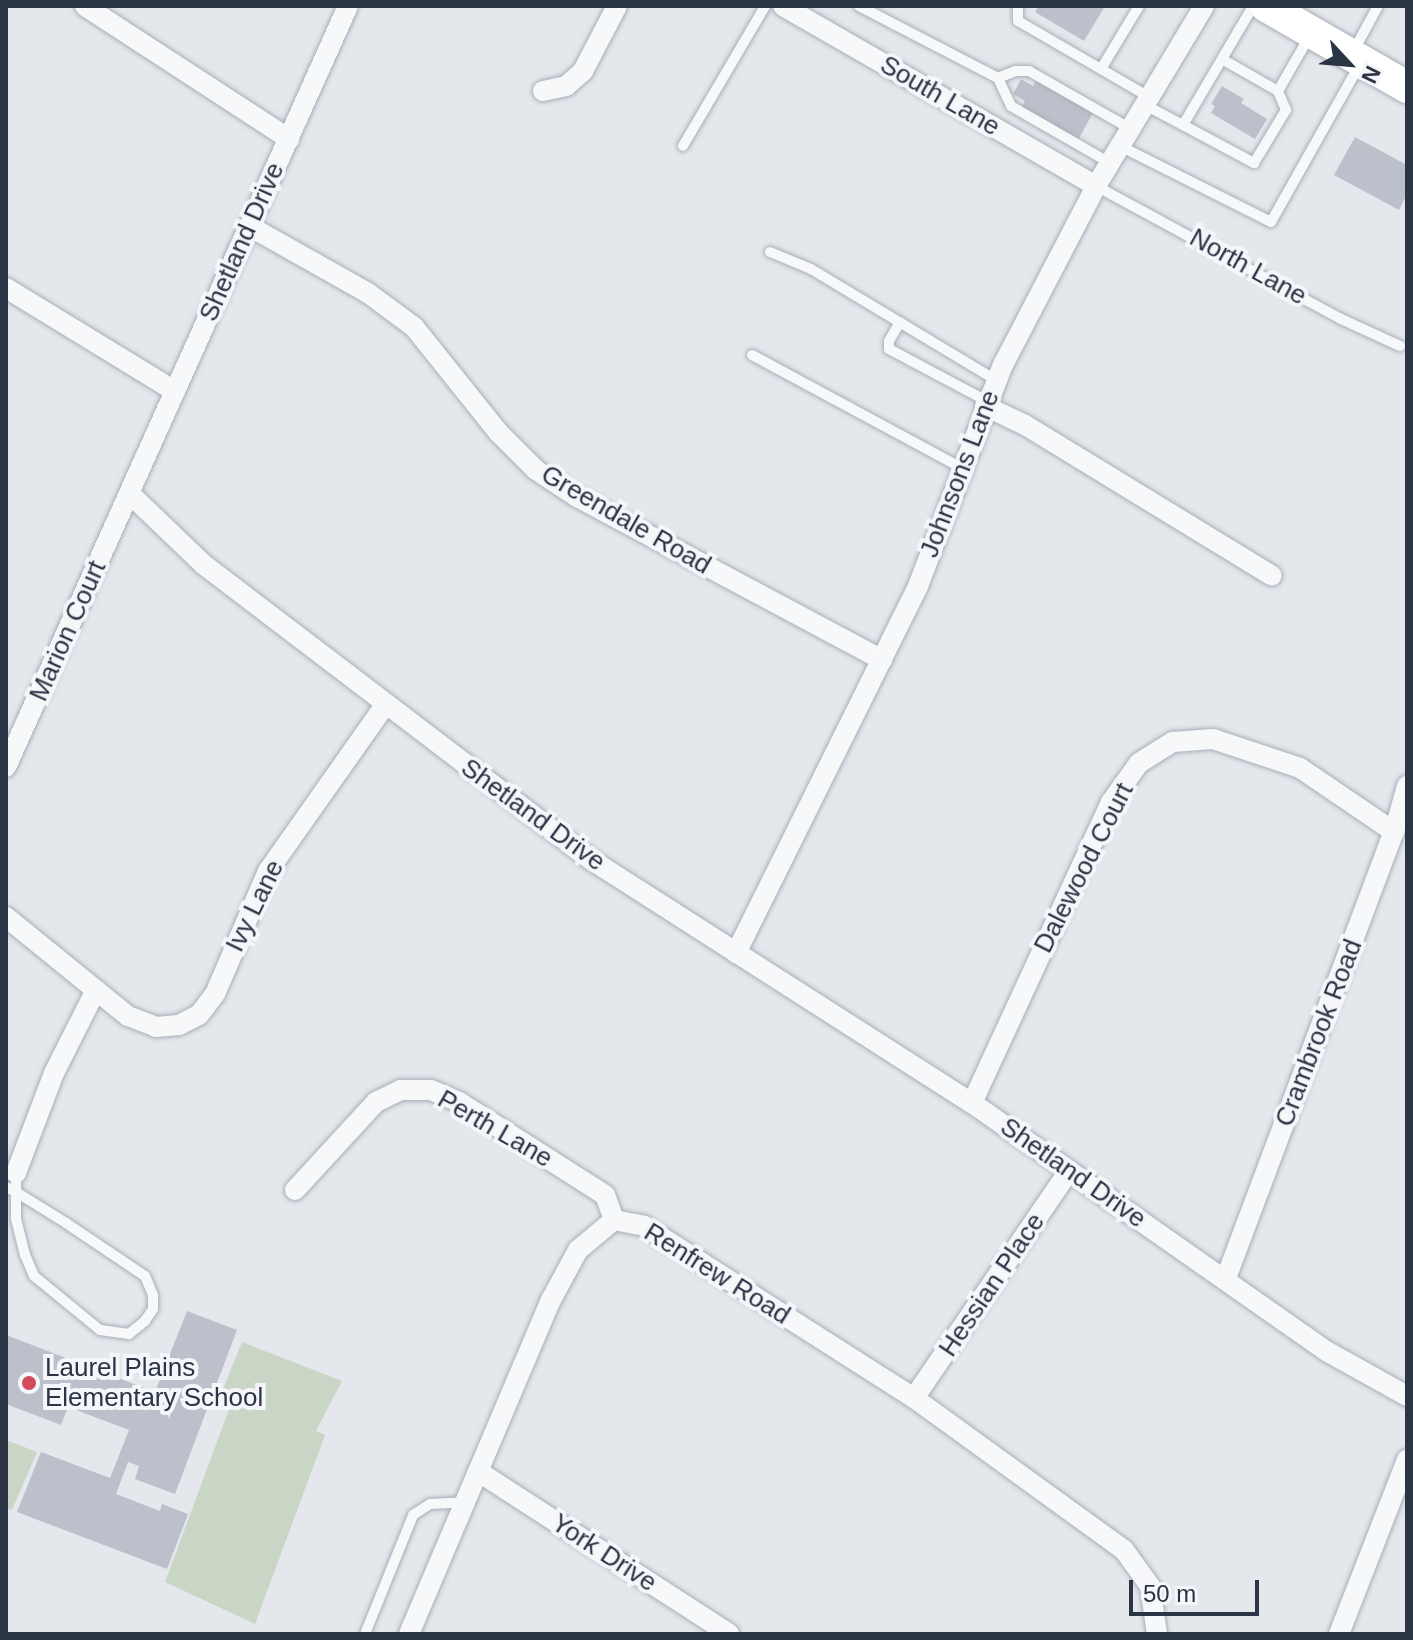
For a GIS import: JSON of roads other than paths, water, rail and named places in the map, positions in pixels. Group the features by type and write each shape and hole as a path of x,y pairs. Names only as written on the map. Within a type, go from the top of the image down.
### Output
{"main road":[{"path":"1266,6 1407,87"}],"street":[{"path":"85,6 289,139"},
{"name":"Shetland Drive","path":"348,6 130,494 203,564 590,859 972,1103 1328,1352 1407,1396"},
{"path":"543,91 566,86 583,71 617,6"},
{"name":"South Lane","path":"783,6 1096,186"},
{"name":"Johnsons Lane","path":"736,953 918,586 996,380 1096,186 1204,6"},
{"name":"Greendale Road","path":"249,226 368,293 414,327 499,433 536,470 577,497 882,660"},
{"path":"6,288 175,391"},
{"path":"986,404 1272,576"},
{"name":"Marion Court","path":"6,767 130,494"},
{"name":"Ivy Lane","path":"6,917 128,1016 156,1027 179,1025 199,1015 215,994 268,871 385,705"},
{"name":"Dalewood Court","path":"972,1103 1111,802 1139,763 1173,742 1213,739 1241,746 1300,768 1394,832"},
{"name":"Crambrook Road","path":"1226,1278 1394,832 1407,786"},
{"path":"13,1184 54,1073 96,990"},
{"name":"Perth Lane","path":"295,1190 376,1102 401,1090 431,1090 459,1102 605,1195 614,1220"},
{"name":"Hessian Place","path":"914,1398 1069,1171"},
{"name":"Renfrew Road","path":"409,1634 564,1275 578,1250 614,1220 644,1226 914,1398 1124,1550 1150,1586 1157,1634"},
{"path":"1339,1634 1407,1460"},
{"name":"York Drive","path":"479,1472 725,1633"}],"lane":[{"path":"683,146 765,6"},
{"path":"859,6 998,78 1011,106 1120,146 1271,222 1356,58 1378,6"},
{"path":"1018,6 1018,21 1101,69 1183,125 1254,163 1286,110 1278,91 1222,59"},
{"path":"1101,69 1139,6"},
{"path":"1183,125 1253,6"},
{"path":"1278,91 1312,33"},
{"path":"998,78 1015,71 1029,71 1120,146"},
{"name":"North Lane","path":"1096,186 1341,319 1400,346"},
{"path":"770,252 811,269 996,380"},
{"path":"900,322 889,341 889,349 986,404"},
{"path":"752,355 962,468"},
{"path":"13,1184 145,1276 153,1295 153,1309 145,1321 129,1334 117,1335 100,1330 50,1293 34,1276 25,1255 16,1218 13,1184"},
{"path":"365,1634 413,1515 430,1504 466,1502"}],"place":[{"name":"Laurel Plains Elementary School","path":"29,1383"}]}
